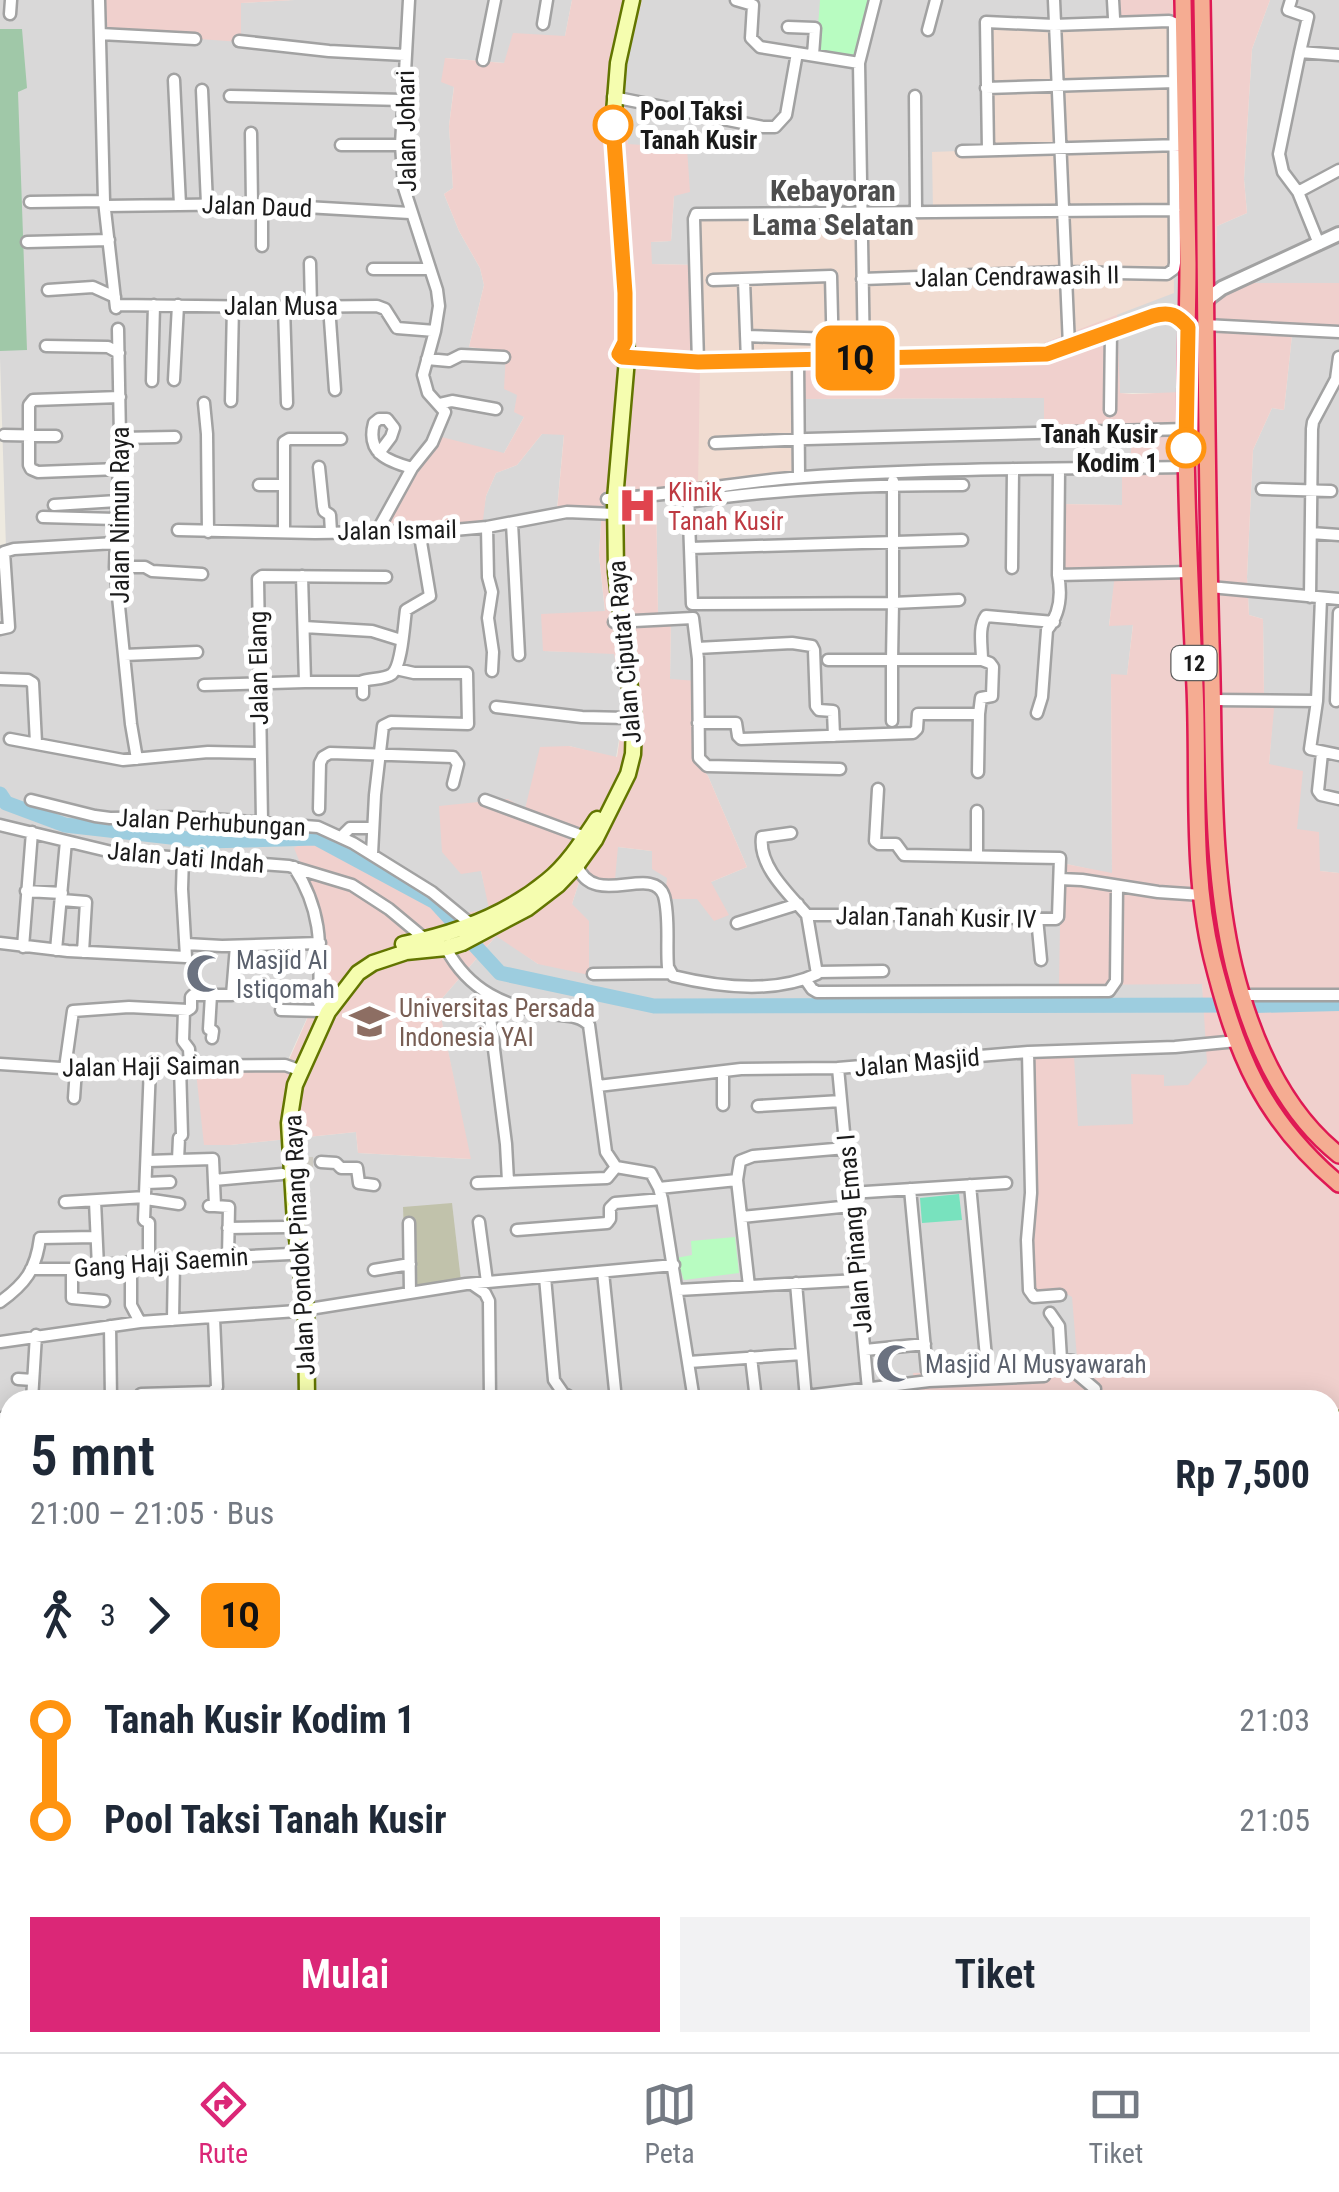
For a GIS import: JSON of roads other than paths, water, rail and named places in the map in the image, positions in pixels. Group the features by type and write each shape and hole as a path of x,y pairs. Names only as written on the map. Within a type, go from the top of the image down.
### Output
{"highway":[{"name":"12","path":"1183,0 1178,266 1196,326 1220,874 1234,966 1251,1022 1282,1090 1309,1126 1339,1154"},
{"name":"12","path":"1202,0 1205,305 1196,326 1186,467 1204,920 1223,996 1253,1080 1285,1130 1339,1184"},
{"name":"12","path":"1304,1118 1339,1142"},
{"name":"12","path":"1285,1130 1339,1171"}],"main road":[{"name":"Jalan Ciputat Raya","path":"463,936 528,908 577,865 612,807 633,754 634,721 607,570 625,293 614,159 614,96 632,0"},
{"path":"624,352 698,362 1047,354 1168,313 1196,326"},
{"name":"Jalan Ciputat Raya","path":"463,936 549,880 585,837 606,801 620,770 626,740 618,621"},
{"name":"Jalan Pondok Pinang Raya","path":"306,1390 289,1123 298,1070 323,1009 352,966 386,948 463,936"},
{"name":"Jalan Pondok Pinang Raya","path":"298,1070 328,1012 358,974 390,956 463,936"},
{"name":"Jalan Pondok Pinang Raya","path":"292,1166 287,1227 302,1310 299,1390"}],"street":[{"path":"10,14 11,0"},
{"path":"99,0 105,204 116,304"},
{"name":"Jalan Johari","path":"409,0 402,145 404,188 437,290 438,306 426,359"},
{"path":"484,60 495,0"},
{"path":"543,24 547,0"},
{"path":"736,0 752,5 750,32 754,44 858,63"},
{"path":"864,358 858,63 875,0"},
{"path":"928,30 936,0"},
{"path":"1054,0 1069,346"},
{"path":"1113,0 1114,18"},
{"path":"1292,0 1288,10 1308,17 1278,154 1319,244"},
{"path":"962,151 1180,146 1172,21 986,22 988,150"},
{"path":"788,27 816,28 813,55"},
{"path":"100,34 194,39"},
{"path":"239,41 405,55"},
{"path":"1300,52 1339,55"},
{"path":"614,96 774,127 786,115 796,54"},
{"path":"174,80 180,205"},
{"path":"986,88 1174,82"},
{"path":"202,90 207,204"},
{"path":"230,96 404,100"},
{"path":"915,96 916,211"},
{"path":"252,133 262,246"},
{"path":"341,145 402,145"},
{"path":"1298,192 1339,170"},
{"name":"Jalan Daud","path":"30,202 257,204 410,213"},
{"path":"698,362 696,214 1062,211 1179,218"},
{"path":"1205,305 1222,288 1339,234"},
{"path":"27,242 109,240"},
{"path":"310,264 311,307"},
{"name":"Jalan Cendrawasih II","path":"862,279 1064,272 1167,274 1178,266"},
{"path":"373,269 429,269"},
{"path":"712,280 830,276 833,358"},
{"path":"1204,279 1211,286 1222,288"},
{"path":"744,280 747,361"},
{"name":"Jalan Musa","path":"48,290 93,287 116,304 381,307 398,328 435,331"},
{"path":"152,381 154,305"},
{"path":"174,380 178,305"},
{"path":"231,401 233,306"},
{"path":"329,306 335,390"},
{"path":"284,307 287,402"},
{"path":"1196,326 1339,332"},
{"name":"Jalan Nimun Raya","path":"118,329 120,438 115,567 137,759"},
{"path":"1110,410 1111,330"},
{"path":"746,336 832,339"},
{"path":"46,346 108,346 119,353"},
{"path":"380,530 412,468 432,444 444,419 444,412 425,384 426,359 449,361 461,355 504,358"},
{"path":"1339,357 1336,379 1313,422 1311,532 1317,700 1310,749 1339,755"},
{"path":"798,360 799,477"},
{"path":"119,469 34,470 29,465 29,405 33,400 120,396"},
{"path":"438,404 452,401 496,409"},
{"path":"204,403 208,532"},
{"path":"715,443 1186,429"},
{"path":"4,436 56,436"},
{"path":"120,438 175,438"},
{"path":"284,531 284,440 341,439"},
{"path":"379,452 385,459 412,468"},
{"path":"688,497 799,477 1186,467"},
{"path":"319,468 323,506 330,515 331,532"},
{"path":"1012,568 1013,469"},
{"path":"1038,714 1047,630 1054,622 1061,593 1059,469"},
{"path":"892,721 893,472"},
{"path":"688,497 963,484"},
{"path":"259,485 283,485"},
{"path":"1262,489 1331,490"},
{"path":"688,497 701,763 840,769"},
{"name":"Jalan Ismail","path":"178,530 331,532 487,527 567,512 688,497"},
{"path":"54,505 116,501"},
{"path":"43,517 116,520"},
{"path":"512,523 520,655"},
{"path":"487,527 492,671"},
{"path":"204,685 306,682 361,688 390,675 397,664 406,610 428,599 430,593 420,530"},
{"path":"1311,532 1339,535"},
{"path":"690,548 962,540"},
{"path":"0,629 9,627 4,552 115,543"},
{"path":"115,567 202,574"},
{"path":"1058,575 1190,572"},
{"name":"Jalan Elang","path":"262,821 256,584 262,576 302,576"},
{"path":"306,682 302,576 386,576"},
{"path":"1210,587 1339,599"},
{"path":"618,621 692,612 959,600"},
{"path":"1213,700 1337,701 1339,613"},
{"path":"982,660 981,625 986,616 1054,622"},
{"path":"304,627 372,631 402,640"},
{"path":"697,648 792,643 812,646 816,706 833,711 834,736"},
{"path":"124,655 196,652"},
{"path":"828,660 990,663 993,694 981,698 978,772"},
{"path":"372,854 382,730 386,724 468,724 467,673 414,672 397,664"},
{"path":"0,679 33,683 36,744"},
{"path":"496,707 627,718"},
{"path":"698,722 736,724 741,739 913,733 921,713 980,714"},
{"path":"10,739 108,758 259,753"},
{"path":"318,810 320,763 323,757 334,753 453,757 458,764 453,784"},
{"path":"1322,753 1318,791 1339,798"},
{"name":"Jalan Tanah Kusir IV","path":"818,972 807,915 1058,917 1058,857 902,854 896,844 876,841 878,789"},
{"name":"Jalan Perhubungan","path":"31,800 110,818 185,817 318,826 432,892 463,936 467,978 486,994"},
{"path":"485,800 585,837"},
{"path":"977,811 977,856"},
{"name":"Jalan Jati Indah","path":"0,825 116,853 293,867 312,898 318,919 319,1002 323,1009"},
{"path":"342,837 350,828 374,828"},
{"path":"23,947 32,832"},
{"path":"791,834 762,837 760,841 765,860 807,915"},
{"path":"56,950 66,841"},
{"path":"0,943 186,958 183,856"},
{"path":"577,865 585,880 594,884 660,888 664,896 670,973"},
{"path":"293,867 352,885 390,909 426,940"},
{"name":"Jalan Tanah Kusir IV","path":"1060,880 1202,895"},
{"path":"805,979 818,992 1109,991 1116,981 1111,885"},
{"path":"26,891 86,902 83,952"},
{"path":"737,923 798,904"},
{"path":"1037,918 1040,960"},
{"path":"186,944 320,943"},
{"path":"74,1098 70,1069 72,1011 129,1007 184,1010 191,1008 192,996 231,995 236,946"},
{"path":"594,974 670,973 742,986 787,984 818,972 884,971"},
{"path":"508,1181 486,994 520,1008 587,1022 606,1152 616,1167 651,1173 661,1194 692,1390"},
{"path":"1243,1000 1339,994"},
{"path":"211,995 212,1038"},
{"path":"281,1010 323,1009"},
{"path":"178,1160 189,1049 183,1041 184,1010"},
{"name":"Jalan Masjid","path":"598,1086 753,1068 838,1068 1028,1052 1175,1047 1235,1034"},
{"path":"1028,1052 1029,1290 1034,1297 1060,1295"},
{"name":"Jalan Haji Saiman","path":"0,1064 70,1069 285,1065 298,1070"},
{"path":"148,1261 148,1222 144,1220 150,1066"},
{"name":"Jalan Pinang Emas I","path":"838,1068 869,1390"},
{"path":"722,1072 724,1105"},
{"path":"758,1106 841,1101"},
{"path":"749,1286 737,1180 740,1161 753,1156 846,1148"},
{"path":"148,1161 214,1158 212,1206 229,1207 228,1257"},
{"path":"321,1162 358,1169 359,1184 374,1185"},
{"path":"214,1180 292,1166"},
{"path":"477,1183 607,1178 616,1167"},
{"path":"517,1230 607,1223 610,1208 616,1203 737,1180"},
{"path":"147,1184 170,1182"},
{"path":"850,1192 1006,1183"},
{"path":"910,1189 930,1374 986,1370 988,1365 970,1185"},
{"path":"65,1202 146,1198 178,1204"},
{"path":"95,1201 98,1267"},
{"path":"742,1217 851,1206"},
{"path":"478,1222 479,1283 489,1301 490,1390"},
{"path":"409,1223 410,1292"},
{"path":"228,1228 287,1227"},
{"path":"0,1302 23,1285 42,1238 96,1237"},
{"name":"Gang Haji Saemin","path":"31,1268 72,1270 131,1262 290,1254"},
{"path":"173,1320 174,1260"},
{"path":"131,1262 132,1305 140,1322"},
{"path":"374,1270 410,1264"},
{"path":"0,1342 140,1322 302,1310 479,1283 674,1265"},
{"path":"72,1270 72,1298 104,1300"},
{"path":"603,1272 615,1390"},
{"path":"545,1277 554,1380 562,1390"},
{"path":"678,1290 858,1280"},
{"path":"796,1283 805,1390"},
{"path":"1050,1313 1059,1326 1061,1360 1073,1362 1075,1372 1095,1389"},
{"path":"214,1318 218,1387 215,1390"},
{"path":"110,1326 112,1390"},
{"path":"32,1390 36,1335"},
{"path":"864,1350 925,1344"},
{"path":"688,1362 802,1354"},
{"path":"751,1357 755,1390"},
{"path":"887,1390 929,1381 1044,1376"},
{"path":"18,1379 33,1380"}],"water":[{"path":"1339,998 1339,1011 1255,1013 1250,999"}],"waterway":[{"path":"0,794 6,803 65,825 206,841 316,838 435,902 500,973 654,1006 1256,1005"}],"tunnel":[{"path":"303,1162 321,1162"}],"place":[{"name":"Pool Taksi Tanah Kusir","path":"613,125"},
{"name":"Tanah Kusir Kodim 1","path":"1186,448"},
{"name":"Klinik Tanah Kusir","path":"638,506"},
{"name":"Masjid Al Istiqomah","path":"206,974"},
{"name":"Universitas Persada Indonesia YAI","path":"369,1022"},
{"name":"Masjid Al Musyawarah","path":"895,1364"}],"district":[{"name":"Kebayoran Lama Selatan","path":"833,208"}]}
